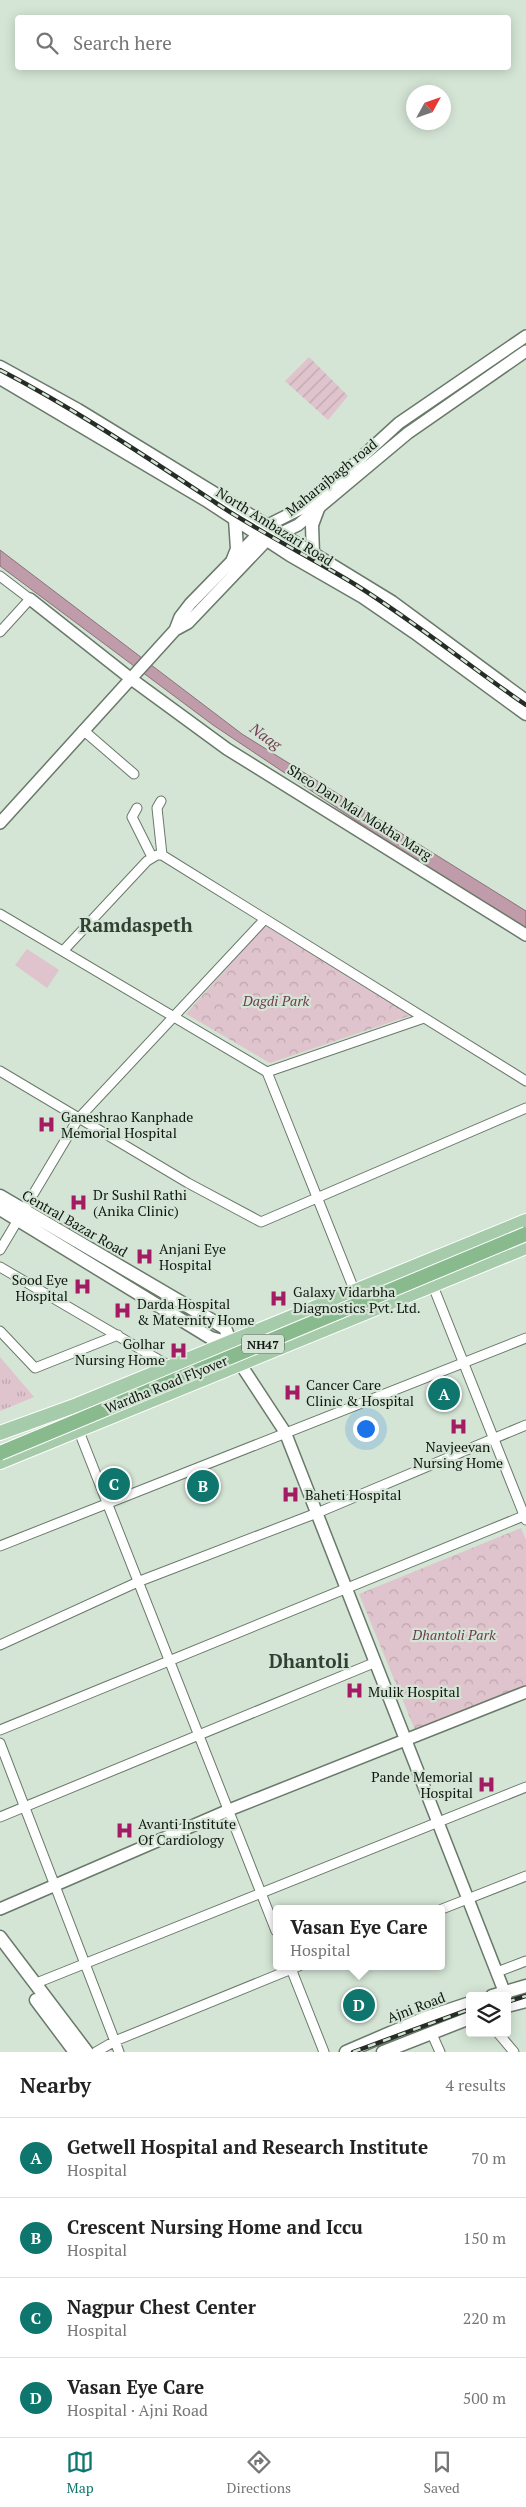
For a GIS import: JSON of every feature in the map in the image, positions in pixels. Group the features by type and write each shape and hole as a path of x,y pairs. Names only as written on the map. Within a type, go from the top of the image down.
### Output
{"highway":[{"name":"Wardha Road Flyover","path":"0,1445 526,1227"},
{"name":"Wardha Road Flyover","path":"0,1453 526,1234"}],"main road":[{"name":"North Ambazari Road","path":"0,367 78,410 400,622 526,714"},
{"name":"North Ambazari Road","path":"0,378 206,500 235,520 264,533 280,533 392,602 526,701"},
{"path":"313,554 312,525 318,509"},
{"path":"233,559 237,549 235,520"},
{"name":"Central Bazar Road","path":"0,1196 21,1215 211,1338 230,1343"},
{"name":"Central Bazar Road","path":"0,1209 21,1215"},
{"path":"0,1433 171,1367 526,1222"},
{"path":"0,1462 526,1247"},
{"path":"230,1343 240,1365"},
{"path":"0,1937 87,2052"},
{"path":"0,1951 75,2052"},
{"path":"511,1997 526,1986"},
{"path":"511,2000 526,2001"},
{"name":"Ajni Road","path":"346,2052 424,2018 466,2004"},
{"path":"383,2052 466,2019"}],"street":[{"name":"Maharajbagh road","path":"175,630 180,617 190,604 233,559 264,533 317,498 399,423 526,336"},
{"name":"Maharajbagh road","path":"280,533 298,525 408,433 526,351"},
{"name":"Maharajbagh road","path":"175,630 188,623 264,533"},
{"path":"0,576 30,599 0,632"},
{"name":"Sheo Dan Mal Mokha Marg","path":"30,599 130,678 227,749 526,935"},
{"path":"0,823 175,630"},
{"path":"83,730 134,774"},
{"path":"161,801 157,808 162,855"},
{"path":"137,808 132,817 152,857"},
{"path":"62,951 152,857 162,855 526,1081"},
{"path":"0,914 267,1072 355,1292"},
{"path":"0,1250 78,1118 265,919"},
{"path":"267,1072 424,1018"},
{"path":"0,1071 188,1183 261,1222 526,1108"},
{"path":"0,1267 171,1367"},
{"path":"0,1730 525,1517 433,1286"},
{"path":"0,1331 35,1368 118,1336"},
{"path":"0,1546 526,1338"},
{"path":"240,1365 286,1432 408,1740 504,1992"},
{"path":"0,1645 140,1581 317,1513 526,1425"},
{"path":"78,1429 140,1581 273,1923"},
{"path":"0,1817 376,1662"},
{"path":"0,1909 229,1810 526,1692"},
{"path":"0,1743 119,2052"},
{"path":"34,1984 526,1787"},
{"path":"445,1908 526,1876"},
{"path":"497,1972 526,1961"},
{"path":"96,2052 115,2041 287,1970"},
{"path":"295,1970 324,2052"},
{"path":"431,2032 440,2052"},
{"path":"501,2037 514,2052"}],"green space":[{"path":"309,357 348,396 328,420 285,381"},
{"name":"Dagdi Park","path":"265,925 412,1015 270,1063 186,1014"},
{"path":"27,949 59,970 47,988 15,965"},
{"path":"0,1357 34,1397 0,1411"},
{"name":"Dhantoli Park","path":"521,1528 526,1540 526,1685 415,1730 359,1594"}],"shaded area":[{"path":"0,550 242,734 526,911 526,928 373,832 213,725 0,566"}],"railway":[{"path":"0,370 83,417 250,525 356,585 526,705"},
{"path":"511,2001 526,1996"},
{"path":"353,2052 466,2010"}],"place":[{"name":"Ganeshrao Kanphade Memorial Hospital","path":"47,1124"},
{"name":"Dr Sushil Rathi (Anika Clinic)","path":"79,1202"},
{"name":"Anjani Eye Hospital","path":"145,1256"},
{"name":"Sood Eye Hospital","path":"82,1287"},
{"name":"Galaxy Vidarbha Diagnostics Pvt. Ltd.","path":"279,1299"},
{"name":"Darda Hospital & Maternity Home","path":"123,1311"},
{"name":"Golhar Nursing Home","path":"179,1351"},
{"name":"Cancer Care Clinic & Hospital","path":"292,1392"},
{"name":"Getwell Hospital and Research Institute","path":"444,1394"},
{"name":"Navjeevan Nursing Home","path":"458,1426"},
{"name":"Nagpur Chest Center","path":"114,1484"},
{"name":"Crescent Nursing Home and Iccu","path":"203,1486"},
{"name":"Baheti Hospital","path":"291,1494"},
{"name":"Mulik Hospital","path":"354,1691"},
{"name":"Pande Memorial Hospital","path":"487,1784"},
{"name":"Avanti Institute Of Cardiology","path":"124,1831"},
{"name":"Vasan Eye Care","path":"359,2005"}],"district":[{"name":"Ramdaspeth","path":"136,924"},
{"name":"Dhantoli","path":"309,1660"}],"water label":[{"name":"Naag","path":"266,736"}]}
